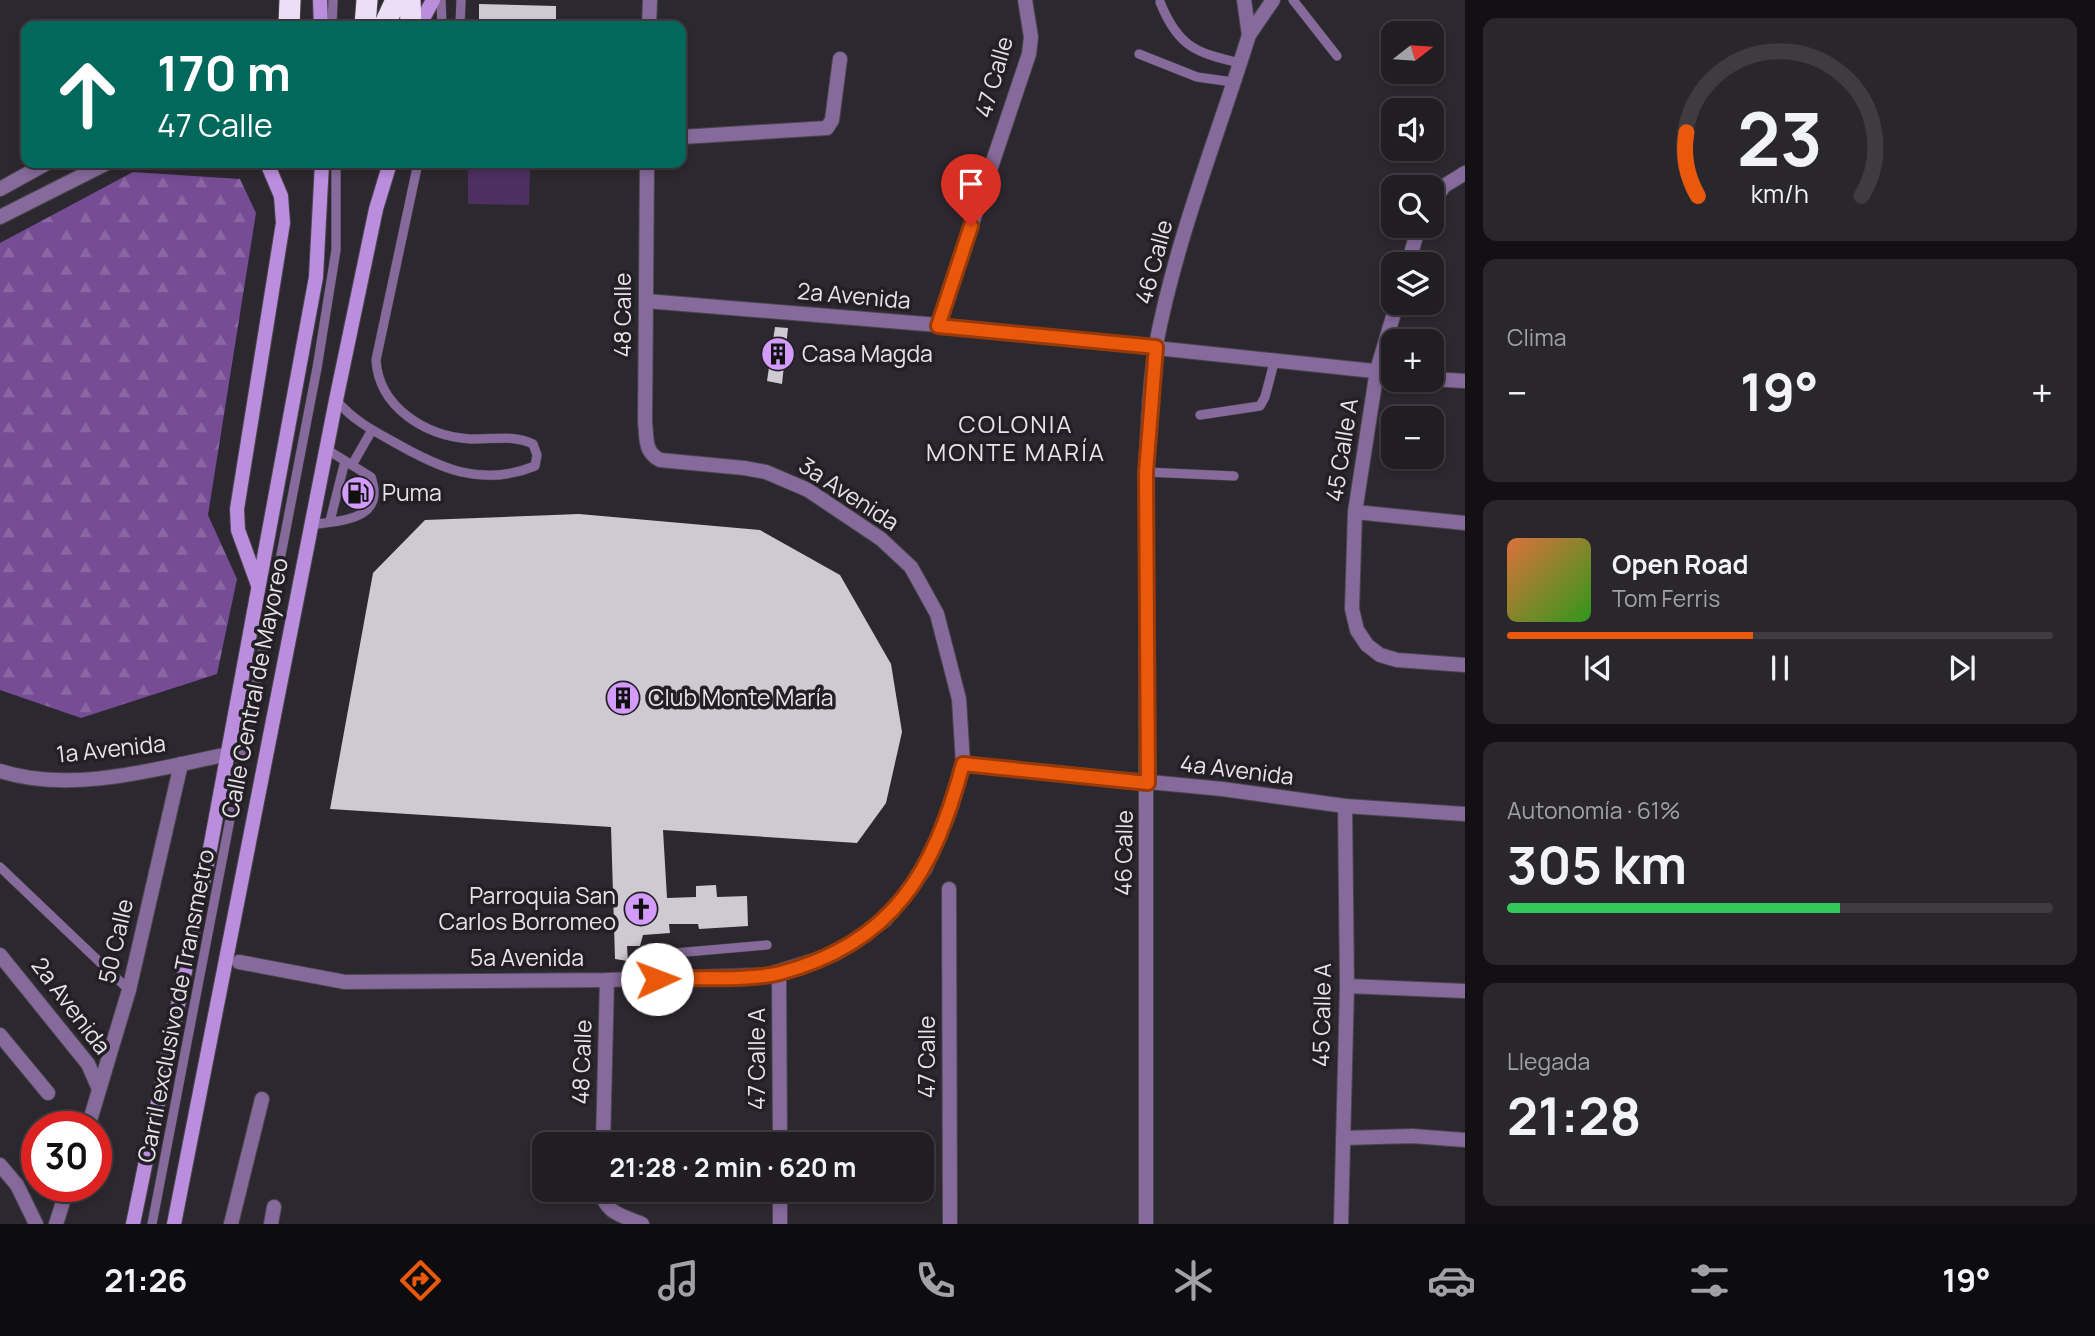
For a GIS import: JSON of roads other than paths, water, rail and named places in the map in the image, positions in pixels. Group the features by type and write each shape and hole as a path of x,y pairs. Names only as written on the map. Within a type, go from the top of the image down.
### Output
{"highway":[{"path":"289,21 290,0"},
{"path":"367,0 376,21"},
{"path":"381,21 396,0"},
{"path":"410,0 411,21"}],"main road":[{"path":"320,0 321,21"},
{"path":"422,21 433,0"},
{"path":"259,587 236,520 283,223 281,196 269,168"},
{"name":"Calle Central de Mayoreo","path":"133,1224 228,754 316,277 322,168"},
{"name":"Calle Central de Mayoreo","path":"174,1224 326,449 376,209 388,168"}],"street":[{"path":"649,21 650,0"},
{"name":"47 Calle","path":"938,326 1029,54 1031,37 1025,0"},
{"name":"46 Calle","path":"1244,0 1249,34"},
{"name":"46 Calle","path":"1146,1224 1146,472 1156,347 1169,284 1249,34 1273,0"},
{"path":"686,137 827,128 832,120 840,59"},
{"path":"0,189 38,168"},
{"path":"0,217 97,168"},
{"name":"48 Calle","path":"647,168 646,435 652,456 660,460"},
{"path":"1444,186 1463,174"},
{"name":"2a Avenida","path":"646,301 938,326 1381,371"},
{"name":"45 Calle A","path":"1393,315 1377,370 1355,512 1352,609 1357,629 1367,645 1380,655 1397,660 1465,665"},
{"path":"1444,380 1465,381"},
{"name":"3a Avenida","path":"660,460 744,468 777,476 808,490 881,539 911,567 937,614 959,699 963,764"},
{"path":"1355,512 1465,523"},
{"name":"1a Avenida","path":"0,771 30,778 76,780 228,754"},
{"name":"50 Calle","path":"93,1111 129,990 181,764"},
{"name":"4a Avenida","path":"963,764 1222,789 1345,806 1465,814"},
{"name":"5a Avenida","path":"239,962 345,982 607,981 779,974 835,954 885,920 925,869 950,811 963,764"},
{"name":"45 Calle A","path":"1341,1224 1347,986 1345,806"},
{"name":"47 Calle","path":"949,889 950,1224"},
{"name":"2a Avenida","path":"0,955 88,1063 99,1089"},
{"name":"47 Calle A","path":"779,974 780,1132"},
{"name":"48 Calle","path":"603,1132 607,981"},
{"path":"1347,986 1465,991"},
{"path":"0,1035 48,1093"},
{"path":"231,1224 262,1099"},
{"path":"1343,1138 1412,1136 1465,1140"},
{"path":"0,1165 17,1185 36,1224"},
{"path":"56,1224 63,1202"},
{"path":"604,1202 610,1210 642,1224"},
{"path":"780,1202 780,1224"},
{"path":"271,1224 274,1207"}],"lane":[{"path":"332,21 333,0"},
{"path":"441,0 442,21"},
{"path":"460,21 461,0"},
{"path":"1293,0 1337,56"},
{"path":"1160,2 1168,22 1191,49 1240,63"},
{"path":"1139,54 1197,78 1233,82"},
{"name":"Carril exclusivo de Transmetro","path":"152,1224 192,1030 317,368 336,250 336,168"},
{"path":"336,400 351,418 434,466 475,476 513,475 535,466 537,455 533,444 521,438 470,439 429,430 396,407 377,376 376,360 417,168"},
{"path":"1200,415 1260,406 1275,359"},
{"path":"330,521 349,463 372,430"},
{"path":"311,524 363,516 369,508 374,487 371,477 326,449"},
{"path":"1146,472 1234,476"},
{"path":"0,867 129,990"},
{"path":"657,979 661,962 675,953 767,946"}],"place":[{"name":"Casa Magda","path":"778,354"},
{"name":"Puma","path":"358,493"},
{"name":"Club Monte María","path":"623,698"},
{"name":"Parroquia San Carlos Borromeo","path":"641,909"}],"district":[{"name":"COLONIA MONTE MARÍA","path":"1016,439"}]}
